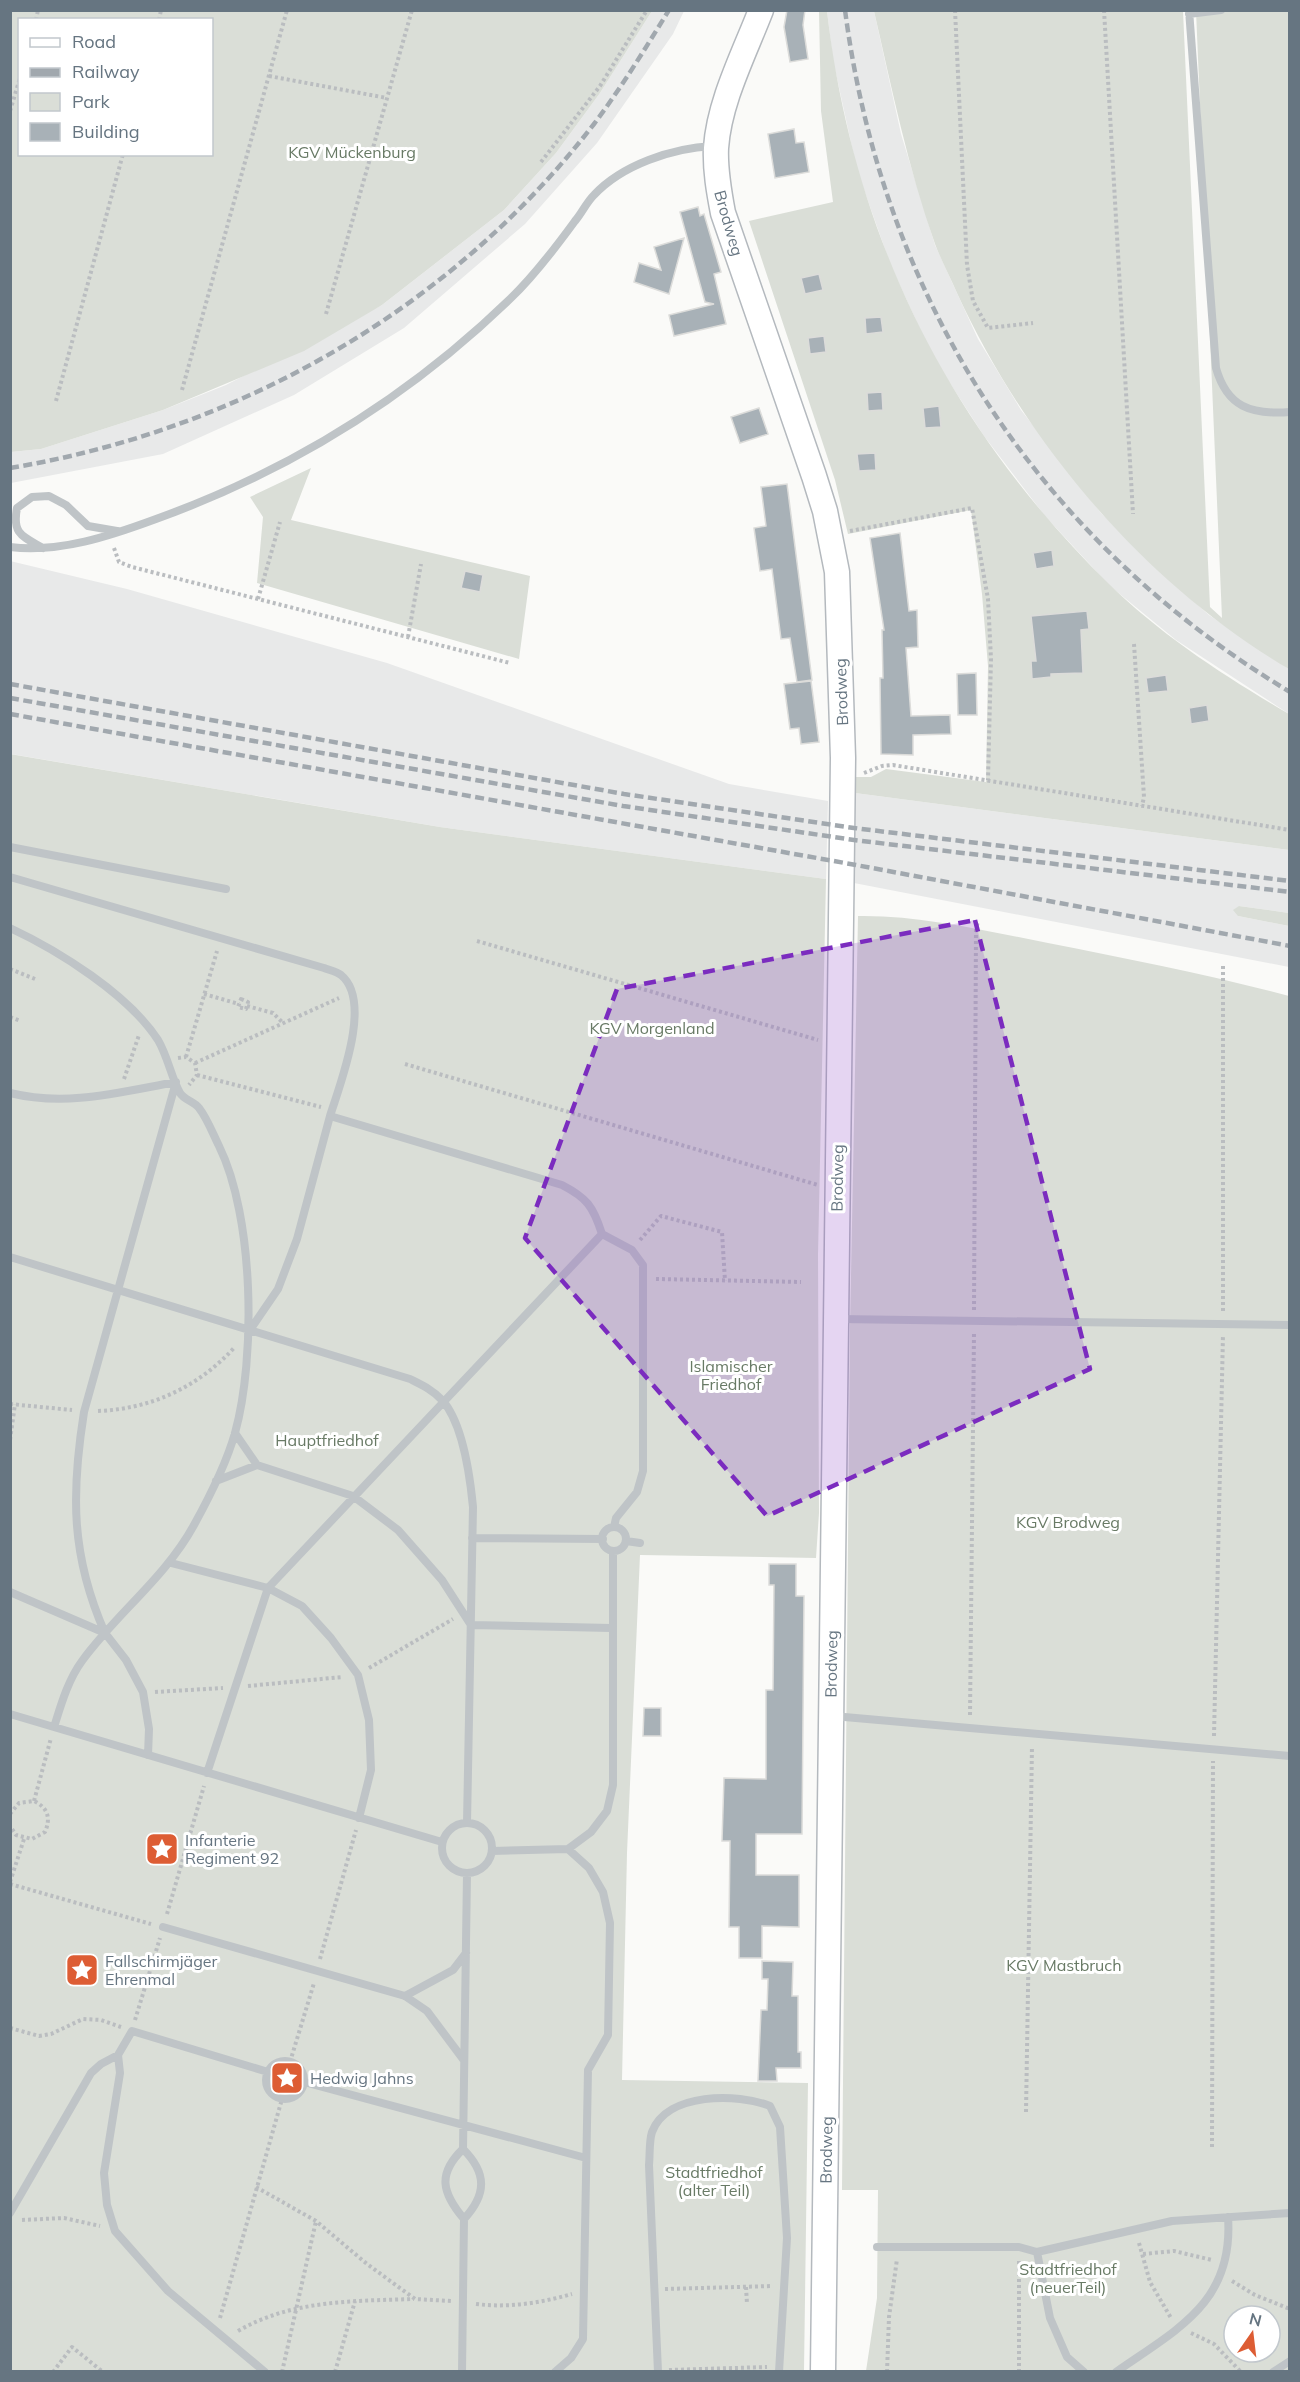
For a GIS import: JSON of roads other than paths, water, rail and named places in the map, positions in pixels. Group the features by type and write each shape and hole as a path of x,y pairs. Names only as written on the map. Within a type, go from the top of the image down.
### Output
{"street":[{"name":"Brodweg","path":"761,10 727,100 716,146 717,172 723,213 814,476 830,536 837,572 843,773 823,2372"}],"lane":[{"path":"1221,10 1189,12 1216,368 1222,388 1244,407 1264,414 1290,412"},
{"path":"10,547 43,548 84,542 228,491 374,411 512,297 549,254 592,197 606,184 621,173 668,154 695,147 716,146"},
{"path":"43,548 20,536 14,522 17,508 32,497 49,496 66,505 88,526 120,531"},
{"path":"10,847 226,889"},
{"path":"10,877 324,968 342,975 352,992 356,1014 354,1033 297,1239 279,1289 250,1331"},
{"path":"10,928 55,952 92,977 143,1023 158,1040 182,1095 198,1106 220,1149 237,1203 246,1263 250,1331 235,1433 216,1481 194,1526 171,1563 105,1633 81,1663 54,1727"},
{"path":"10,1093 32,1098 74,1100 176,1082"},
{"path":"148,1755 149,1729 143,1692 126,1659 105,1633 91,1602 75,1517 76,1464 84,1412 176,1082"},
{"path":"331,1113 562,1185 583,1196 595,1213 602,1234 632,1250 643,1265 643,1471 637,1492 616,1518 614,1527 604,1533 604,1545 613,1551"},
{"path":"207,1773 268,1588 602,1234"},
{"path":"10,1257 410,1379 429,1389 443,1401 459,1435 470,1474 472,1538 467,1823"},
{"path":"835,1319 1290,1325"},
{"path":"235,1433 257,1465 353,1496 398,1530 442,1580 471,1625"},
{"path":"216,1481 257,1465"},
{"path":"613,1551 624,1546 626,1541 625,1534 614,1527"},
{"path":"472,1538 603,1539"},
{"path":"626,1541 640,1543"},
{"path":"492,1851 568,1849 591,1832 607,1811 613,1785 611,1628 613,1551"},
{"path":"171,1563 268,1588 302,1606 331,1638 358,1675 369,1720 371,1770 359,1818"},
{"path":"10,1592 105,1633"},
{"path":"471,1625 611,1628"},
{"path":"10,1714 442,1842"},
{"path":"830,1716 1290,1756"},
{"path":"467,1823 479,1826 490,1837 492,1851 488,1862 479,1871 467,1874 452,1869 442,1856 442,1842 447,1832 456,1825 467,1823"},
{"path":"555,2372 571,2358 583,2340 588,2070 608,2035 610,1923 603,1892 589,1868 568,1849"},
{"path":"462,2372 464,2219 449,2197 445,2174 451,2161 463,2149 467,1874"},
{"path":"163,1927 405,1996 427,2011 464,2059"},
{"path":"405,1996 453,1970 467,1953"},
{"path":"13,2217 91,2073 101,2064 118,2055 132,2031 268,2072"},
{"path":"118,2055 120,2073 104,2173 107,2205 115,2231 168,2291 265,2372"},
{"path":"291,2062 301,2070 304,2082 296,2096 282,2099 268,2090 266,2084 268,2072 277,2063 291,2062"},
{"path":"304,2082 464,2127 586,2158"},
{"path":"658,2371 650,2165 652,2132 668,2111 695,2100 727,2097 751,2098 770,2106 780,2127 787,2238 786,2286 779,2369"},
{"path":"463,2149 476,2161 481,2173 481,2190 475,2207 464,2219"},
{"path":"877,2247 1019,2247 1037,2252 1172,2221 1290,2213"},
{"path":"1116,2372 1181,2328 1213,2293 1222,2274 1229,2234 1228,2217"},
{"path":"1037,2252 1050,2318 1067,2357 1084,2372"},
{"path":"1273,2372 1290,2361"}],"railway":[{"path":"10,468 95,450 178,424 258,391 335,351 407,304 475,250 537,190 594,124 633,68 669,10"},
{"path":"845,10 865,117 895,218 936,314 988,404 1049,487 1120,563 1200,631 1290,692"},
{"path":"10,684 624,794 854,828 1290,881"},
{"path":"10,698 623,806 854,840 1290,892"},
{"path":"10,714 856,865 1290,946"}],"place":[{"name":"Infanterie Regiment 92","path":"162,1849"},
{"name":"Fallschirmjäger Ehrenmal","path":"82,1970"},
{"name":"Hedwig Jahns","path":"287,2078"}],"park label":[{"name":"KGV Mückenburg","path":"352,152"},
{"name":"KGV Morgenland","path":"652,1028"},
{"name":"Islamischer Friedhof","path":"731,1375"},
{"name":"Hauptfriedhof","path":"327,1440"},
{"name":"KGV Brodweg","path":"1068,1522"},
{"name":"KGV Mastbruch","path":"1064,1965"},
{"name":"Stadtfriedhof (alter Teil)","path":"714,2181"},
{"name":"Stadtfriedhof (neuerTeil)","path":"1068,2278"}]}
